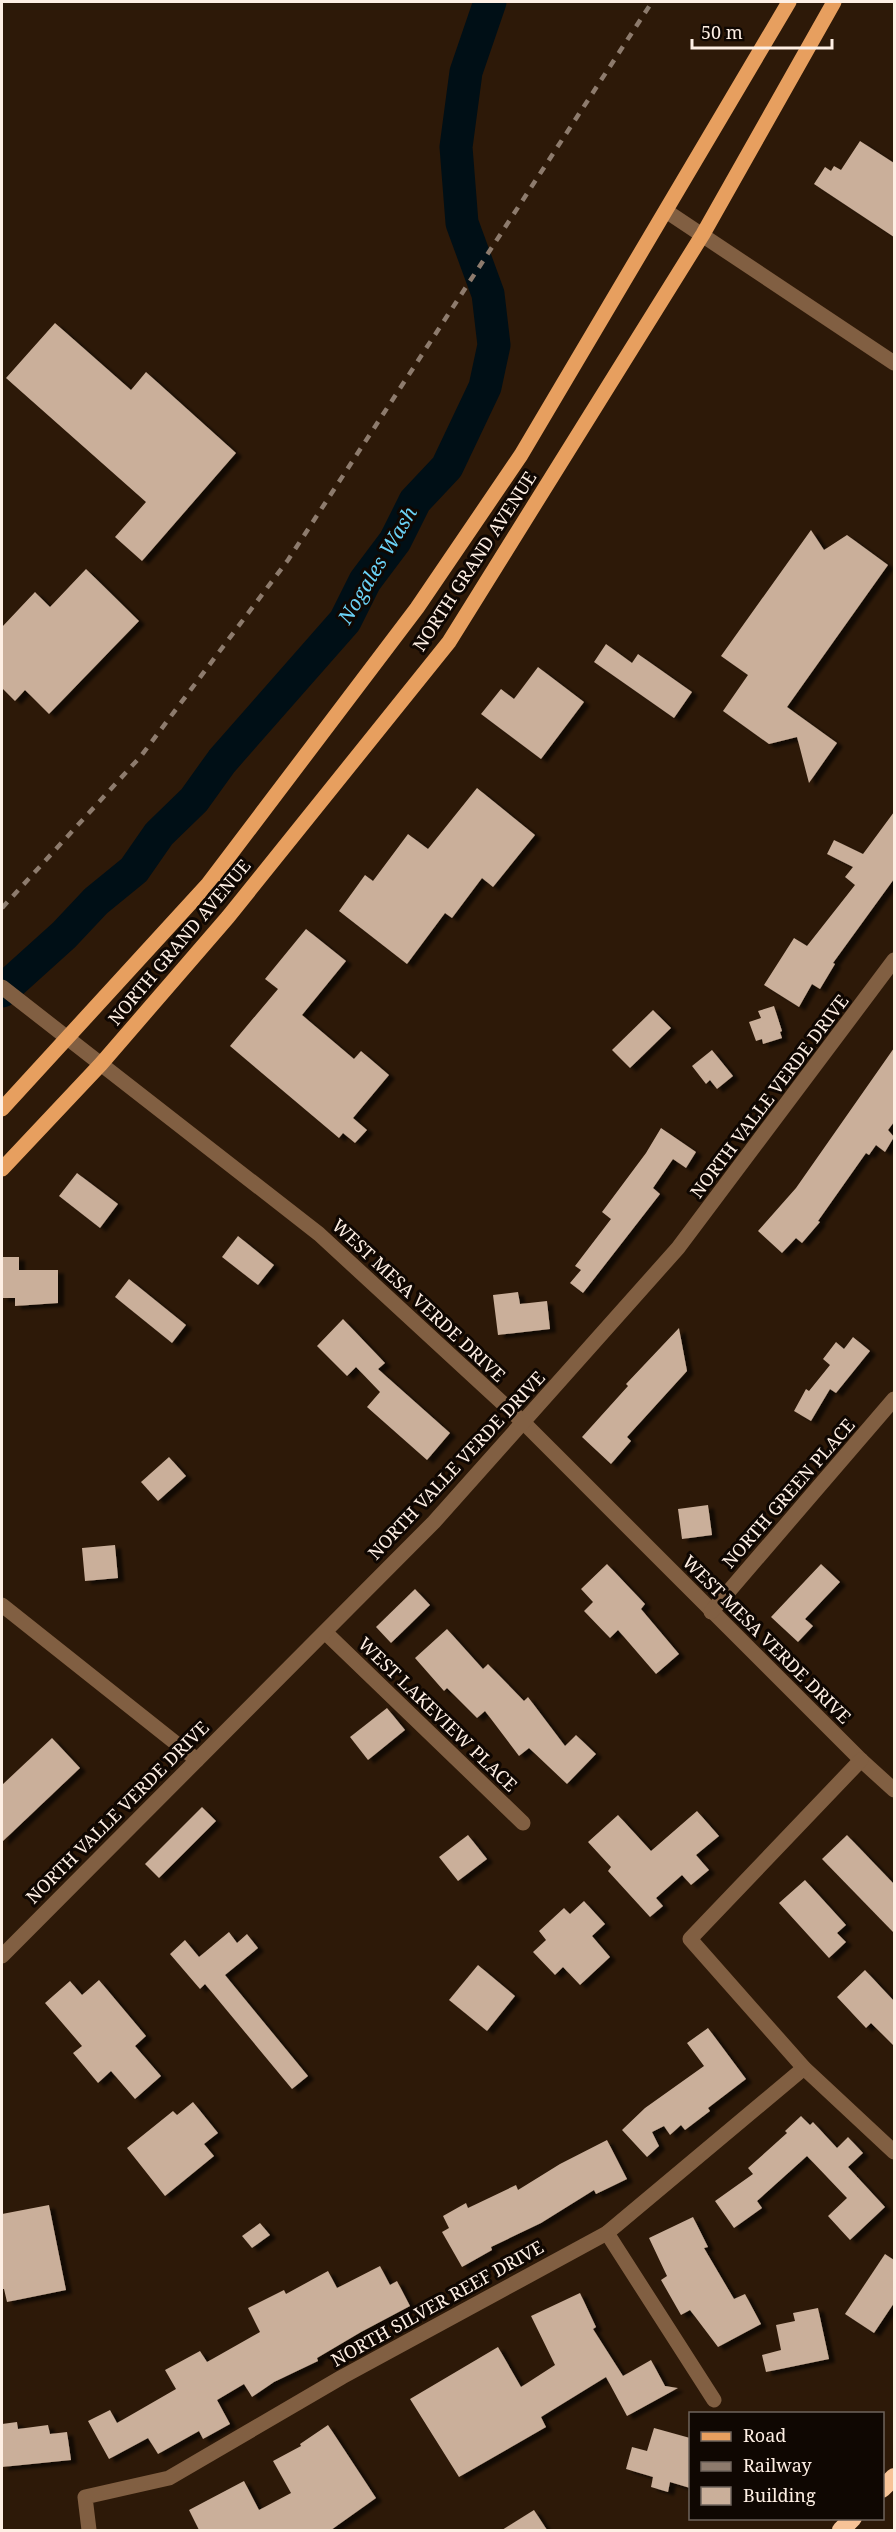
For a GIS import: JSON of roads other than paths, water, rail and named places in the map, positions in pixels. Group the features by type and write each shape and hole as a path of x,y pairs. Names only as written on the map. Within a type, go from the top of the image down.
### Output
{"main road":[{"name":"NORTH GRAND AVENUE","path":"2,1108 208,884 417,608 521,455 789,2"},
{"name":"NORTH GRAND AVENUE","path":"2,1169 101,1064 228,917 448,642 703,234 834,2"}],"street":[{"path":"666,211 894,363"},
{"name":"NORTH VALLE VERDE DRIVE","path":"2,1956 434,1522 678,1248 894,960"},
{"name":"WEST MESA VERDE DRIVE","path":"2,987 319,1234 523,1422 711,1612 894,1790"},
{"name":"NORTH GREEN PLACE","path":"711,1612 894,1399"},
{"path":"2,1605 197,1760"},
{"name":"WEST LAKEVIEW PLACE","path":"326,1632 523,1823"},
{"path":"861,1760 690,1939 804,2067 894,2152"},
{"name":"NORTH SILVER REEF DRIVE","path":"89,2530 85,2497 169,2478 342,2377 607,2233 804,2067"},
{"path":"607,2233 714,2400"}],"waterway":[{"name":"Nogales Wash","path":"2,991 64,935 96,901 134,870 159,834 194,800 222,761 345,621 365,581 395,541 415,501 447,467 485,387 494,345 488,294 462,223 456,147 466,72 490,2"}],"railway":[{"path":"2,908 141,756 288,560 652,2"}]}
